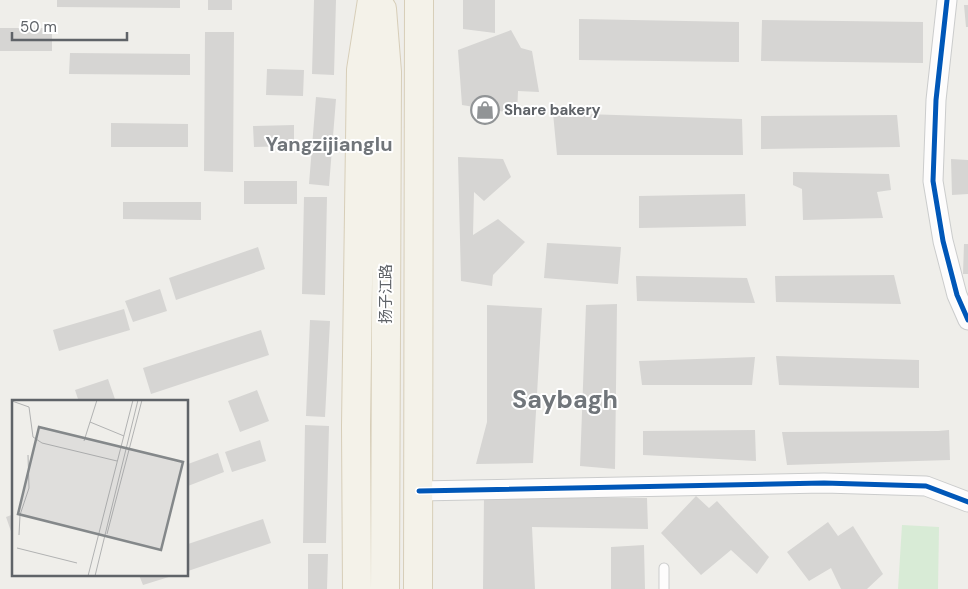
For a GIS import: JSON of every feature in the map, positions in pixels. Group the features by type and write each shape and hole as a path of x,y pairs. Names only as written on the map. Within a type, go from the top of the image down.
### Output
{"main road":[{"path":"357,589 356,426 361,70 372,0"},
{"name":"扬子江路","path":"381,0 386,72 385,589"},
{"path":"418,589 419,0"}],"street":[{"path":"948,0 936,100 933,181 944,241 957,295 968,320"},
{"path":"419,491 824,483 926,486 968,502"}],"lane":[{"path":"664,568 664,589"}],"green space":[{"path":"902,525 939,527 938,589 898,589"}],"building":[{"path":"57,0 180,0 180,8 57,7"},
{"path":"208,0 232,0 232,10 208,10"},
{"path":"314,0 336,0 334,75 312,74"},
{"path":"463,0 495,0 495,33 463,29"},
{"path":"964,5 968,5 968,27 966,27"},
{"path":"579,19 739,22 739,62 579,60"},
{"path":"762,20 923,22 923,63 761,61"},
{"path":"0,28 52,28 52,51 0,51"},
{"path":"511,30 521,48 532,51 539,92 518,91 517,114 462,105 458,50"},
{"path":"205,32 234,32 233,172 204,171"},
{"path":"70,53 190,54 190,75 69,74"},
{"path":"267,69 304,70 303,96 266,95"},
{"path":"316,97 336,99 329,186 309,184"},
{"path":"553,113 742,119 743,155 557,155"},
{"path":"897,115 900,147 761,149 761,116"},
{"path":"111,123 188,124 188,147 111,147"},
{"path":"294,125 294,146 254,147 253,126"},
{"path":"458,157 503,159 511,177 484,201 474,192 473,235 498,219 525,242 493,275 492,286 461,281"},
{"path":"951,159 968,160 968,194 952,195"},
{"path":"793,172 889,174 891,190 877,192 883,218 803,220 802,189 793,185"},
{"path":"244,181 297,181 297,204 244,204"},
{"path":"745,194 746,226 639,228 639,196"},
{"path":"304,197 327,197 325,295 302,294"},
{"path":"123,202 201,202 201,220 123,219"},
{"path":"547,243 621,247 618,284 544,278"},
{"path":"964,244 968,244 968,274 963,274"},
{"path":"258,247 265,269 176,300 169,278"},
{"path":"894,275 901,304 776,302 775,276"},
{"path":"636,276 747,278 755,303 637,301"},
{"path":"160,289 167,311 133,322 125,301"},
{"path":"617,304 615,469 580,466 586,305"},
{"path":"487,305 542,308 533,463 476,464 487,422"},
{"path":"124,309 130,330 59,351 53,330"},
{"path":"310,320 330,321 325,417 306,416"},
{"path":"261,330 269,355 151,394 143,368"},
{"path":"776,356 919,360 919,388 779,385"},
{"path":"755,357 752,385 642,385 639,361"},
{"path":"108,379 115,400 78,400 75,390"},
{"path":"257,390 269,421 240,432 228,401"},
{"path":"305,425 329,426 326,543 303,543"},
{"path":"755,430 756,461 643,455 643,431"},
{"path":"949,430 950,460 787,465 782,432 938,431"},
{"path":"260,440 266,461 232,472 225,452"},
{"path":"218,453 224,472 189,486 189,464"},
{"path":"696,496 709,508 717,501 769,557 757,574 731,550 701,575 661,533"},
{"path":"484,497 647,498 648,529 532,527 535,589 483,589"},
{"path":"12,515 12,534 6,517"},
{"path":"263,519 271,543 189,571 189,544"},
{"path":"828,522 838,536 853,526 883,574 867,589 841,589 831,568 809,581 787,552"},
{"path":"644,545 645,589 611,589 611,547"},
{"path":"308,554 328,554 327,589 308,589"},
{"path":"139,576 172,576 143,585"}],"cycle path":[{"path":"947,0 936,100 933,181 943,241 957,295 968,320"},
{"path":"419,491 824,483 926,486 968,502"}],"place":[{"name":"Share bakery","path":"485,110"}],"district":[{"name":"Yangzijianglu","path":"329,144"},
{"name":"Saybagh","path":"565,399"}]}
